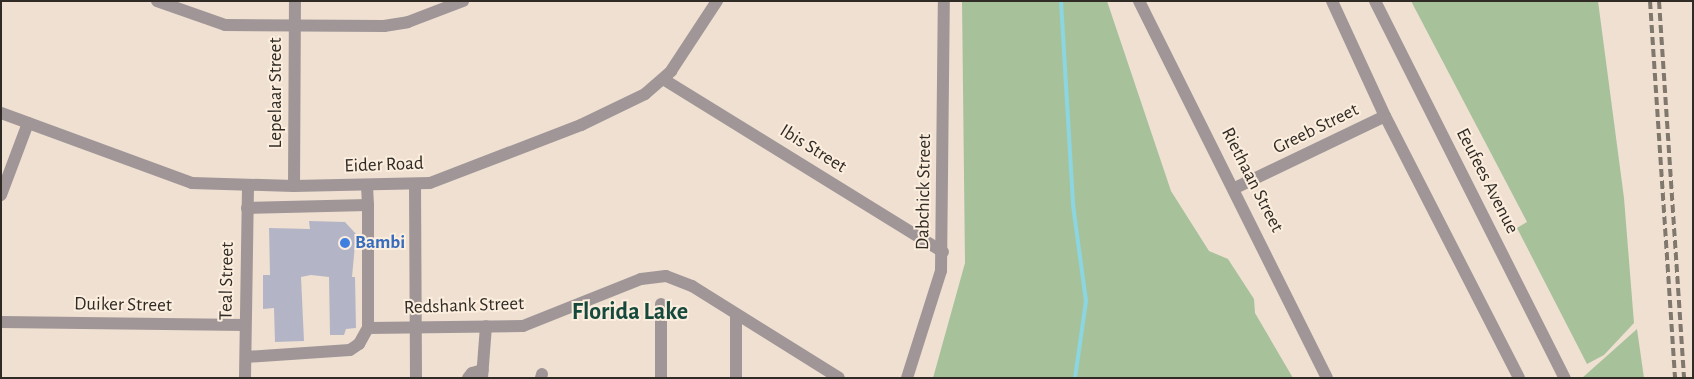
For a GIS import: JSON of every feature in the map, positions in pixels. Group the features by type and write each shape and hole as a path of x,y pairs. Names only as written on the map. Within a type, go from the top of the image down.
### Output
{"street":[{"path":"158,1 225,25 395,25 458,2"},
{"name":"Lepelaar Street","path":"294,186 295,1"},
{"name":"Eider Road","path":"1,113 182,180 248,186 416,185 454,175 581,125 633,101 663,79 717,1"},
{"name":"Dabchick Street","path":"907,378 941,271 943,252 944,1"},
{"name":"Riethaan Street","path":"1139,1 1235,188 1327,378"},
{"path":"1332,1 1385,116 1519,378"},
{"name":"Eeufees Avenue","path":"1375,1 1565,378"},
{"name":"Ibis Street","path":"663,79 943,252"},
{"name":"Greeb Street","path":"1235,188 1385,116"},
{"path":"1,195 28,123"},
{"path":"246,357 350,350 358,344 368,328 367,185"},
{"path":"416,185 416,378"},
{"name":"Teal Street","path":"246,378 245,325 248,186"},
{"path":"247,208 368,205"},
{"name":"Redshank Street","path":"368,328 486,326 531,323 654,276 666,276 692,286 839,378"},
{"path":"661,304 661,378"},
{"path":"736,315 736,378"},
{"name":"Duiker Street","path":"1,322 245,325"},
{"path":"468,378 472,373 483,374 486,326"}],"green space":[{"path":"962,1 1107,1 1171,191 1209,251 1228,259 1254,299 1255,313 1293,378 933,378 965,263"},
{"path":"1411,1 1598,1 1624,198 1634,323 1604,355 1587,364 1517,228 1527,222"},
{"path":"1637,329 1644,378 1582,378 1609,354"}],"building":[{"path":"309,221 345,222 356,234 352,277 355,277 356,328 346,329 344,335 330,335 329,277 311,275 301,277 304,341 275,342 274,308 263,309 263,275 270,275 269,228 310,229"}],"waterway":[{"path":"1061,1 1073,205 1086,301 1075,378"}],"railway":[{"path":"1650,1 1675,378"},
{"path":"1659,1 1684,378"}],"place":[{"name":"Bambi","path":"345,243"}],"district":[{"name":"Florida Lake","path":"630,313"}]}
